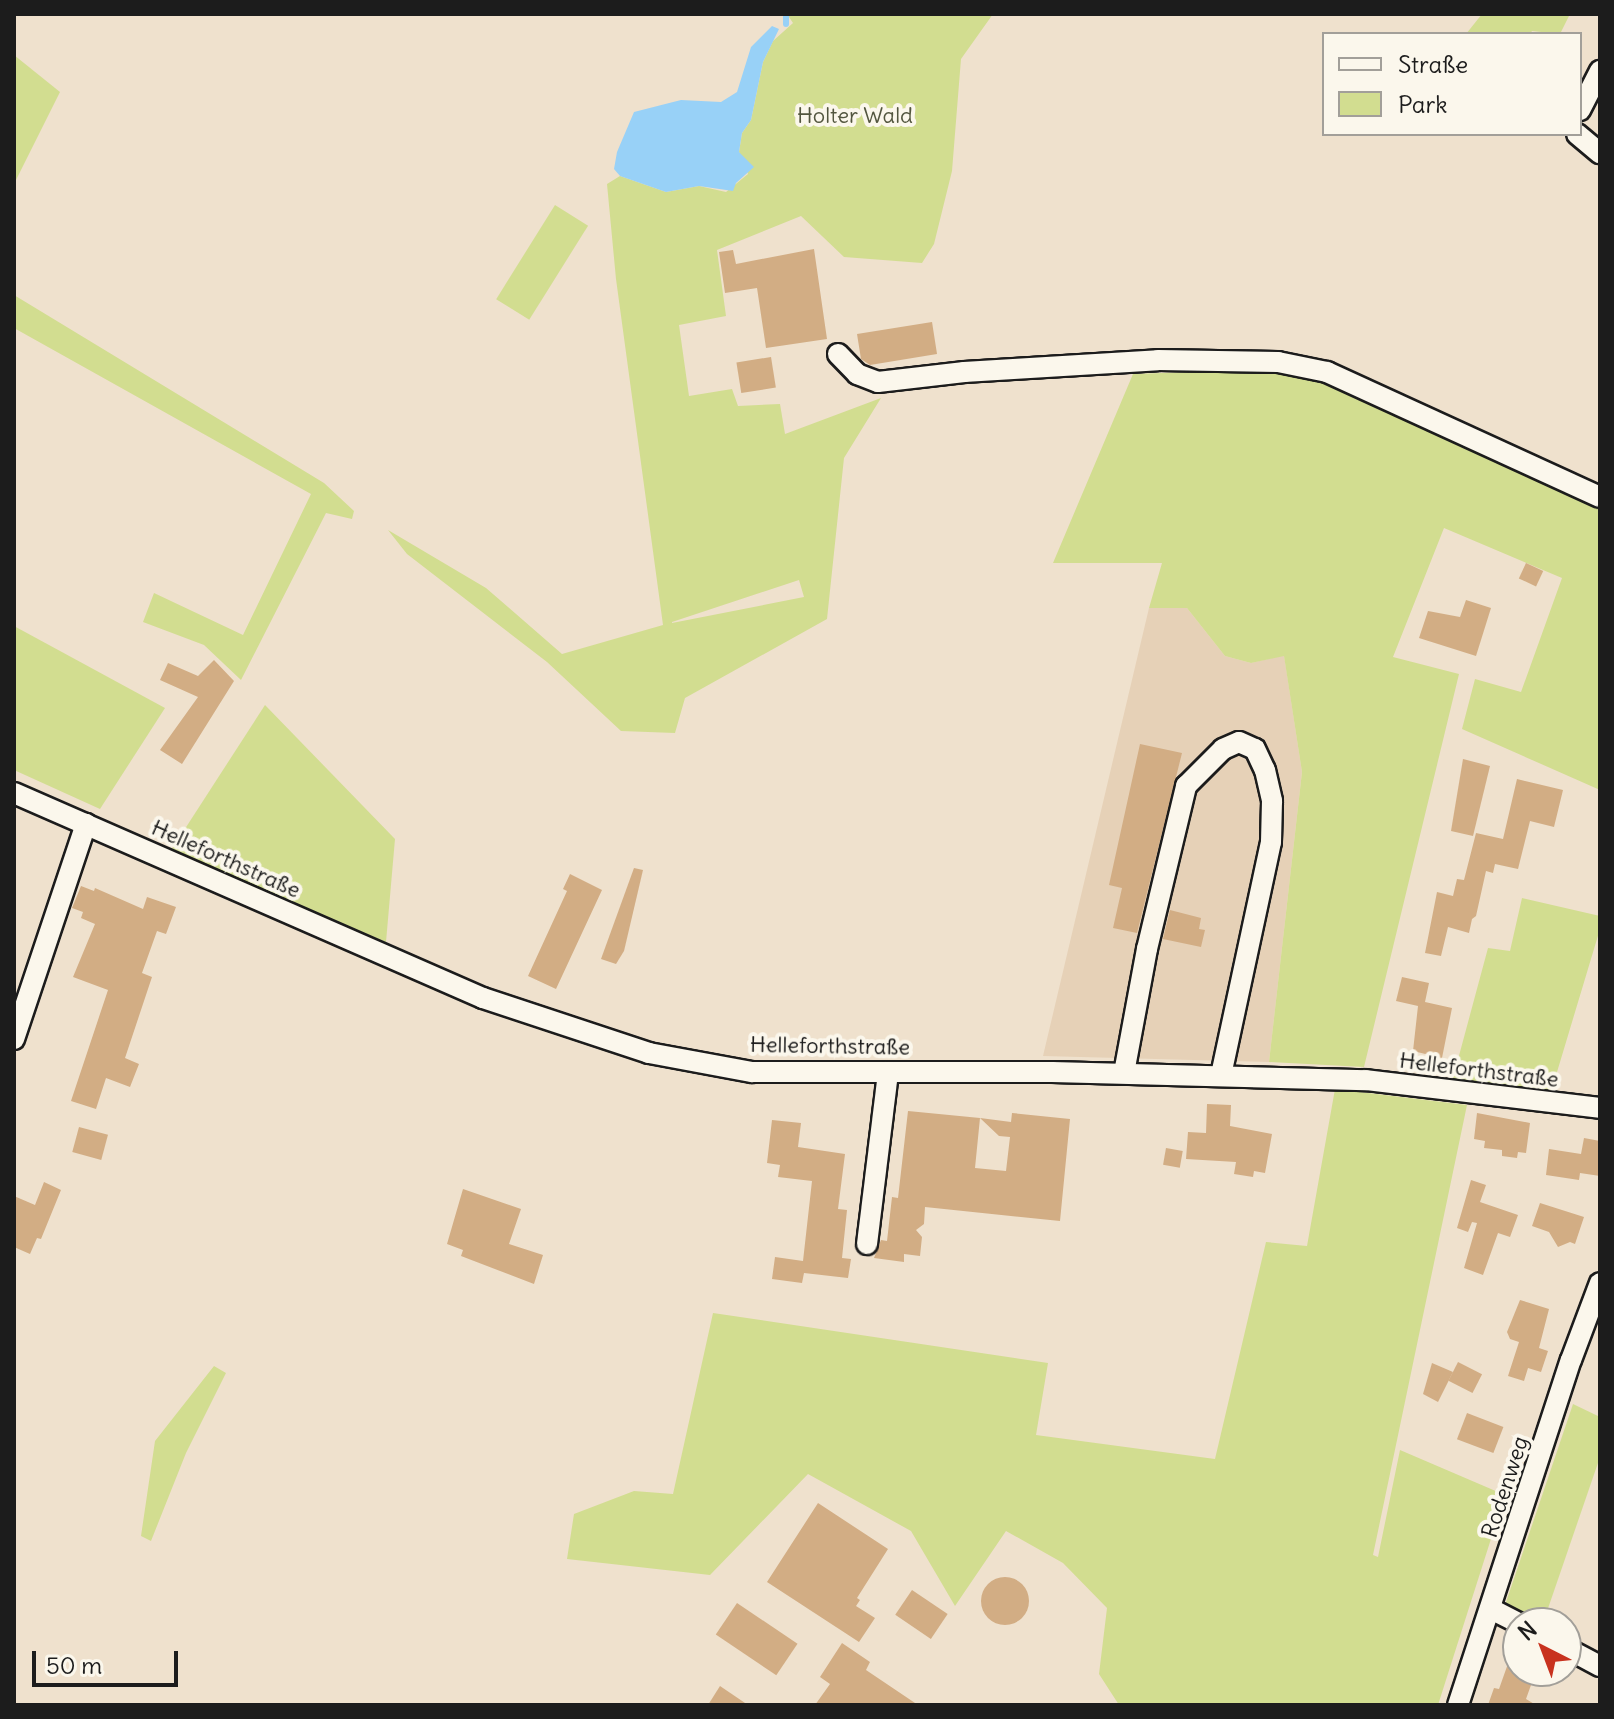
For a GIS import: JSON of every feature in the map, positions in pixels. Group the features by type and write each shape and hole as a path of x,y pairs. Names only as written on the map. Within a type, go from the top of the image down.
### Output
{"street":[{"path":"1582,106 1600,71"},
{"path":"1579,136 1600,153"},
{"path":"838,354 857,374 878,382 964,372 1158,360 1278,362 1327,372 1600,497"},
{"path":"1124,1073 1147,949 1186,786 1223,749 1239,742 1255,749 1265,770 1272,801 1271,842 1221,1075"},
{"name":"Helleforthstraße","path":"14,793 483,998 595,1038 649,1053 752,1072 1124,1073 1366,1080 1600,1108"},
{"path":"14,1039 86,824"},
{"path":"867,1244 888,1072"},
{"name":"Rodenweg","path":"1458,1705 1571,1360 1600,1283"},
{"path":"1491,1609 1502,1615"},
{"path":"1582,1656 1600,1666"}],"shaded area":[{"path":"1149,608 1187,608 1225,656 1251,663 1284,655 1302,772 1269,1062 1043,1056"}],"green space":[{"name":"Holter Wald","path":"787,14 993,14 961,59 952,171 934,244 922,263 844,257 801,216 717,250 726,316 679,325 689,396 732,389 738,406 780,404 785,434 881,398 844,458 827,619 685,698 675,733 621,731 547,662 407,554 388,530 486,588 562,654 663,625 616,279 607,184 620,176 666,192 699,186 726,192 748,174 739,152 742,133 751,120 763,62 773,41 793,23","holes":["799,580 804,597 672,623"]},
{"path":"1482,14 1570,14 1561,32 1468,32"},
{"path":"14,55 60,92 14,184"},
{"path":"555,205 588,226 529,320 496,299"},
{"path":"14,295 324,483 354,511 352,519 326,513 241,680 204,645 143,622 154,593 243,635 311,494 14,328"},
{"path":"1276,369 1325,377 1600,504 1600,790 1462,729 1475,679 1521,692 1562,578 1444,528 1393,657 1459,674 1364,1067 1269,1062 1302,772 1284,656 1251,663 1225,656 1187,608 1149,608 1162,563 1053,563 1133,374"},
{"path":"14,626 165,708 100,809 14,770"},
{"path":"265,705 395,839 386,942 170,852"},
{"path":"1522,898 1600,916 1600,929 1551,1092 1453,1078 1488,948 1510,951"},
{"path":"1335,1089 1467,1105 1373,1555 1378,1557 1400,1450 1505,1495 1438,1705 1119,1705 1099,1674 1107,1608 1063,1563 1006,1531 955,1606 911,1531 808,1474 710,1575 567,1559 574,1514 634,1491 673,1494 713,1313 1048,1363 1036,1435 1215,1459 1266,1242 1307,1246"},
{"path":"214,1366 226,1373 186,1453 151,1541 141,1536 155,1441"},
{"path":"1573,1404 1600,1417 1600,1457 1548,1607 1504,1607"}],"water":[{"path":"772,26 779,29 763,62 751,120 742,133 739,152 754,167 736,183 733,191 699,186 666,192 620,176 614,169 617,152 634,112 681,100 721,102 737,92 751,47"}],"building":[{"path":"814,249 827,339 766,348 757,288 725,293 719,252 733,250 736,264"},
{"path":"932,322 937,354 870,365 861,359 857,334"},
{"path":"771,357 776,388 741,393 736,362"},
{"path":"1526,563 1543,571 1536,586 1519,578"},
{"path":"1466,600 1491,608 1476,656 1419,638 1428,611 1460,617"},
{"path":"214,660 234,681 182,764 160,750 198,697 160,680 168,663 198,676"},
{"path":"1140,744 1182,753 1137,933 1113,928 1122,888 1109,885"},
{"path":"1463,759 1490,766 1473,836 1451,831"},
{"path":"1517,779 1563,790 1554,827 1530,821 1518,869 1495,864 1493,873 1486,871 1469,933 1448,927 1441,956 1425,953 1437,892 1453,896 1457,879 1464,880 1476,833 1503,839"},
{"path":"634,868 643,870 624,951 616,964 601,959"},
{"path":"570,874 602,890 556,989 528,976 567,891 563,889"},
{"path":"81,886 94,891 95,888 143,909 147,897 176,907 166,934 157,931 142,973 152,977 125,1058 139,1064 130,1087 106,1078 96,1109 71,1101 108,990 73,977 95,924 81,918 83,912 72,908"},
{"path":"1170,910 1201,918 1199,929 1205,930 1201,947 1163,939"},
{"path":"1402,977 1429,983 1425,1002 1452,1008 1442,1058 1413,1051 1418,1006 1396,1001"},
{"path":"1207,1104 1231,1105 1230,1126 1272,1134 1265,1173 1254,1171 1253,1177 1234,1174 1236,1162 1186,1159 1188,1132 1206,1133"},
{"path":"908,1111 980,1118 1011,1122 1012,1113 1070,1119 1060,1221 925,1207 924,1224 916,1230 922,1237 920,1256 904,1254 904,1262 874,1258 881,1240 887,1241 892,1197 898,1198","holes":["980,1118 999,1136 1010,1137 1006,1171 975,1168"]},
{"path":"1477,1113 1530,1123 1526,1153 1518,1152 1517,1158 1502,1156 1502,1150 1484,1148 1485,1141 1474,1139"},
{"path":"772,1120 801,1123 798,1147 845,1154 838,1209 847,1210 842,1258 851,1259 848,1278 804,1273 802,1283 772,1279 775,1257 803,1261 812,1181 778,1177 780,1165 767,1163"},
{"path":"79,1127 108,1135 101,1160 72,1152"},
{"path":"1584,1138 1600,1141 1600,1176 1580,1173 1579,1180 1546,1175 1549,1149 1581,1154"},
{"path":"1166,1148 1183,1151 1180,1168 1163,1165"},
{"path":"1471,1180 1486,1185 1480,1202 1518,1215 1510,1237 1498,1233 1483,1275 1464,1268 1477,1223 1472,1222 1468,1232 1457,1228"},
{"path":"44,1182 61,1190 41,1239 37,1238 30,1254 14,1247 14,1196 35,1205"},
{"path":"463,1189 521,1209 509,1244 543,1255 534,1284 461,1256 463,1250 447,1244"},
{"path":"1540,1203 1584,1217 1575,1244 1570,1242 1558,1247 1549,1232 1532,1226"},
{"path":"1520,1300 1549,1309 1539,1348 1548,1351 1541,1372 1528,1368 1524,1381 1508,1376 1519,1342 1510,1339 1507,1332"},
{"path":"1458,1362 1482,1374 1473,1393 1448,1381"},
{"path":"1432,1363 1453,1372 1438,1402 1423,1394"},
{"path":"1467,1413 1503,1427 1493,1453 1457,1439"},
{"path":"818,1503 888,1549 857,1598 860,1600 856,1606 875,1618 859,1642 767,1582"},
{"path":"1005,1577 1022,1584 1029,1601 1022,1618 1005,1625 988,1618 981,1601 988,1584"},
{"path":"912,1590 948,1614 931,1639 895,1615"},
{"path":"737,1603 798,1644 776,1675 716,1635"},
{"path":"842,1643 870,1662 866,1670 918,1705 815,1705 830,1684 820,1677"},
{"path":"1502,1681 1502,1687 1530,1687 1526,1699 1536,1705 1488,1705 1494,1688 1499,1689"},
{"path":"720,1686 748,1705 708,1705"}],"waterway":[{"path":"786,14 786,24"}]}
